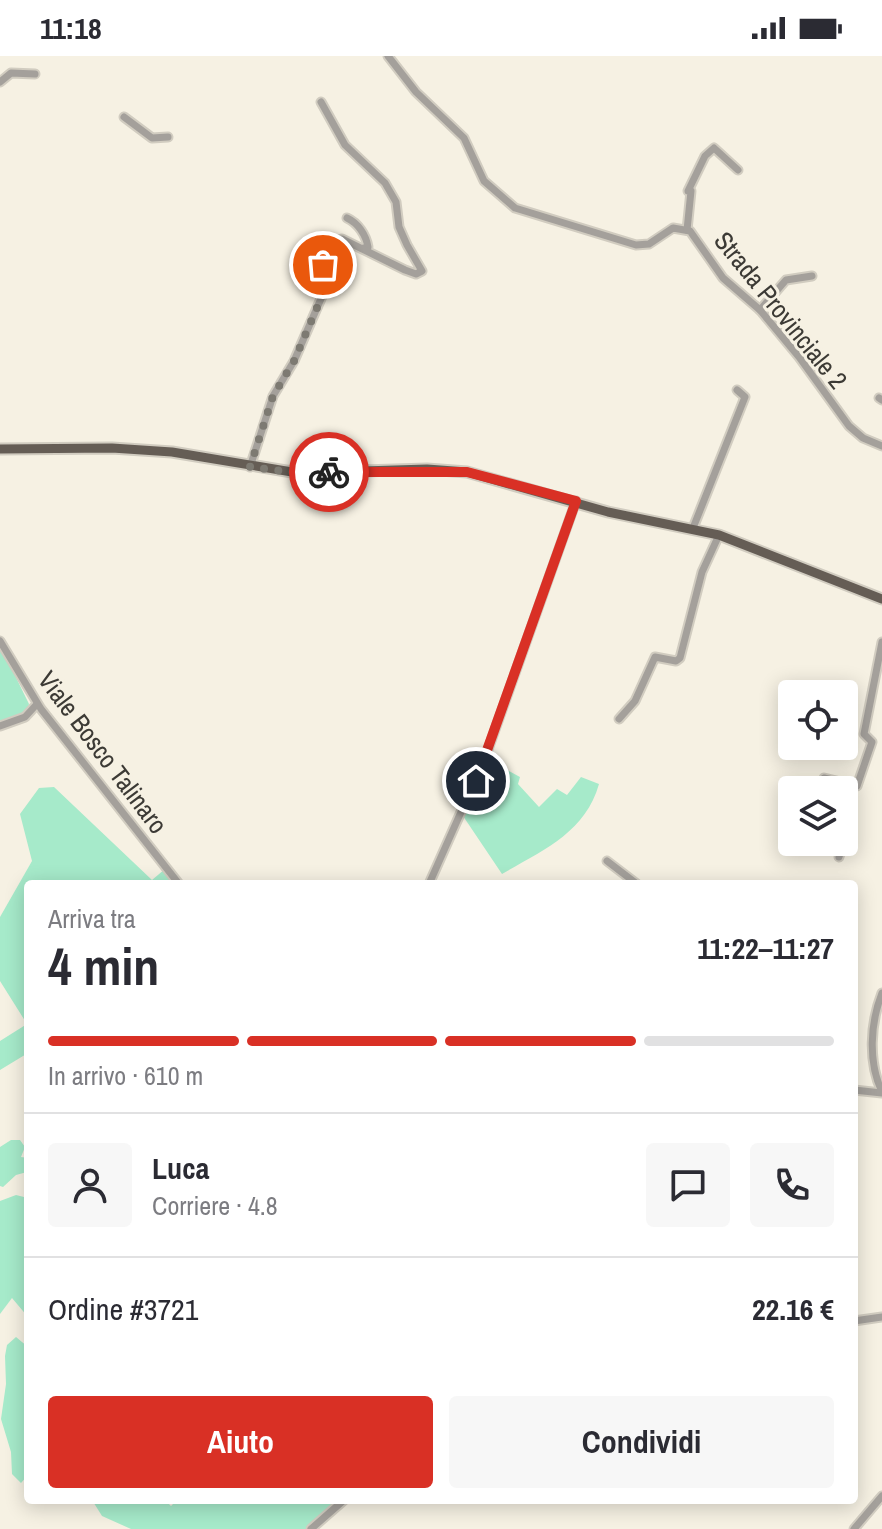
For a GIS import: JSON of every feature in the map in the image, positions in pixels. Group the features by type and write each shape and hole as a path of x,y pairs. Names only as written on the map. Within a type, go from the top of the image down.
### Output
{"main road":[{"path":"0,449 157,451 298,473 427,469 467,472 653,523 719,535 882,599"}],"street":[{"name":"Strada Provinciale 2","path":"388,56 416,92 464,138 484,181 515,208 564,226 599,231 636,245 649,244 673,228 687,230 723,278 760,310 849,426 863,438 882,446"},
{"path":"0,82 11,73 35,74"},
{"path":"250,467 273,396 294,361 323,294 309,273 316,266 335,261 339,240 364,248 405,270 421,274 399,227 396,202 385,183 345,145 321,102"},
{"path":"124,117 152,138 168,137"},
{"path":"687,230 691,191 688,191 705,156 714,148 738,170"},
{"path":"347,218 356,222 368,242 368,247 364,248"},
{"path":"760,310 786,280 812,276"},
{"path":"693,528 745,397 737,390"},
{"path":"431,880 485,758 576,501"},
{"path":"619,719 635,701 656,656 676,661 680,658 698,582 719,535"},
{"name":"Viale Bosco Talinaro","path":"0,641 37,704 176,880"},
{"path":"858,783 872,742 864,734 882,642"},
{"path":"0,726 25,717 37,704"},
{"path":"607,861 632,880"},
{"path":"882,993 874,1021 873,1073 882,1093"},
{"path":"858,1090 882,1093"},
{"path":"858,1320 882,1317"},
{"path":"854,1529 882,1496"},
{"path":"311,1529 339,1504"}],"green space":[{"path":"0,645 29,704 14,720 0,724"},
{"path":"489,760 520,777 518,784 539,807 557,789 567,795 581,777 599,784 584,815 573,828 547,848 502,874 463,816"},
{"path":"54,787 152,880 24,880 24,1019 0,981 0,917 32,861 20,814 39,788"},
{"path":"165,869 174,880 152,880"},
{"path":"24,1026 24,1055 0,1070 0,1041"},
{"path":"11,1140 20,1140 24,1146 21,1157 24,1157 24,1173 16,1175 3,1187 0,1186 0,1147"},
{"path":"16,1195 24,1197 24,1312 12,1298 0,1314 0,1201"},
{"path":"16,1337 24,1344 24,1480 21,1483 12,1474 11,1452 1,1419 7,1345"},
{"path":"94,1504 337,1504 308,1529 131,1529 102,1516"}],"way so far":[{"path":"323,265 316,266 309,273 309,279 323,294 294,361 273,396 250,467 298,473 329,472"}],"route":[{"path":"329,472 427,469 467,472 576,501 476,781"}]}
